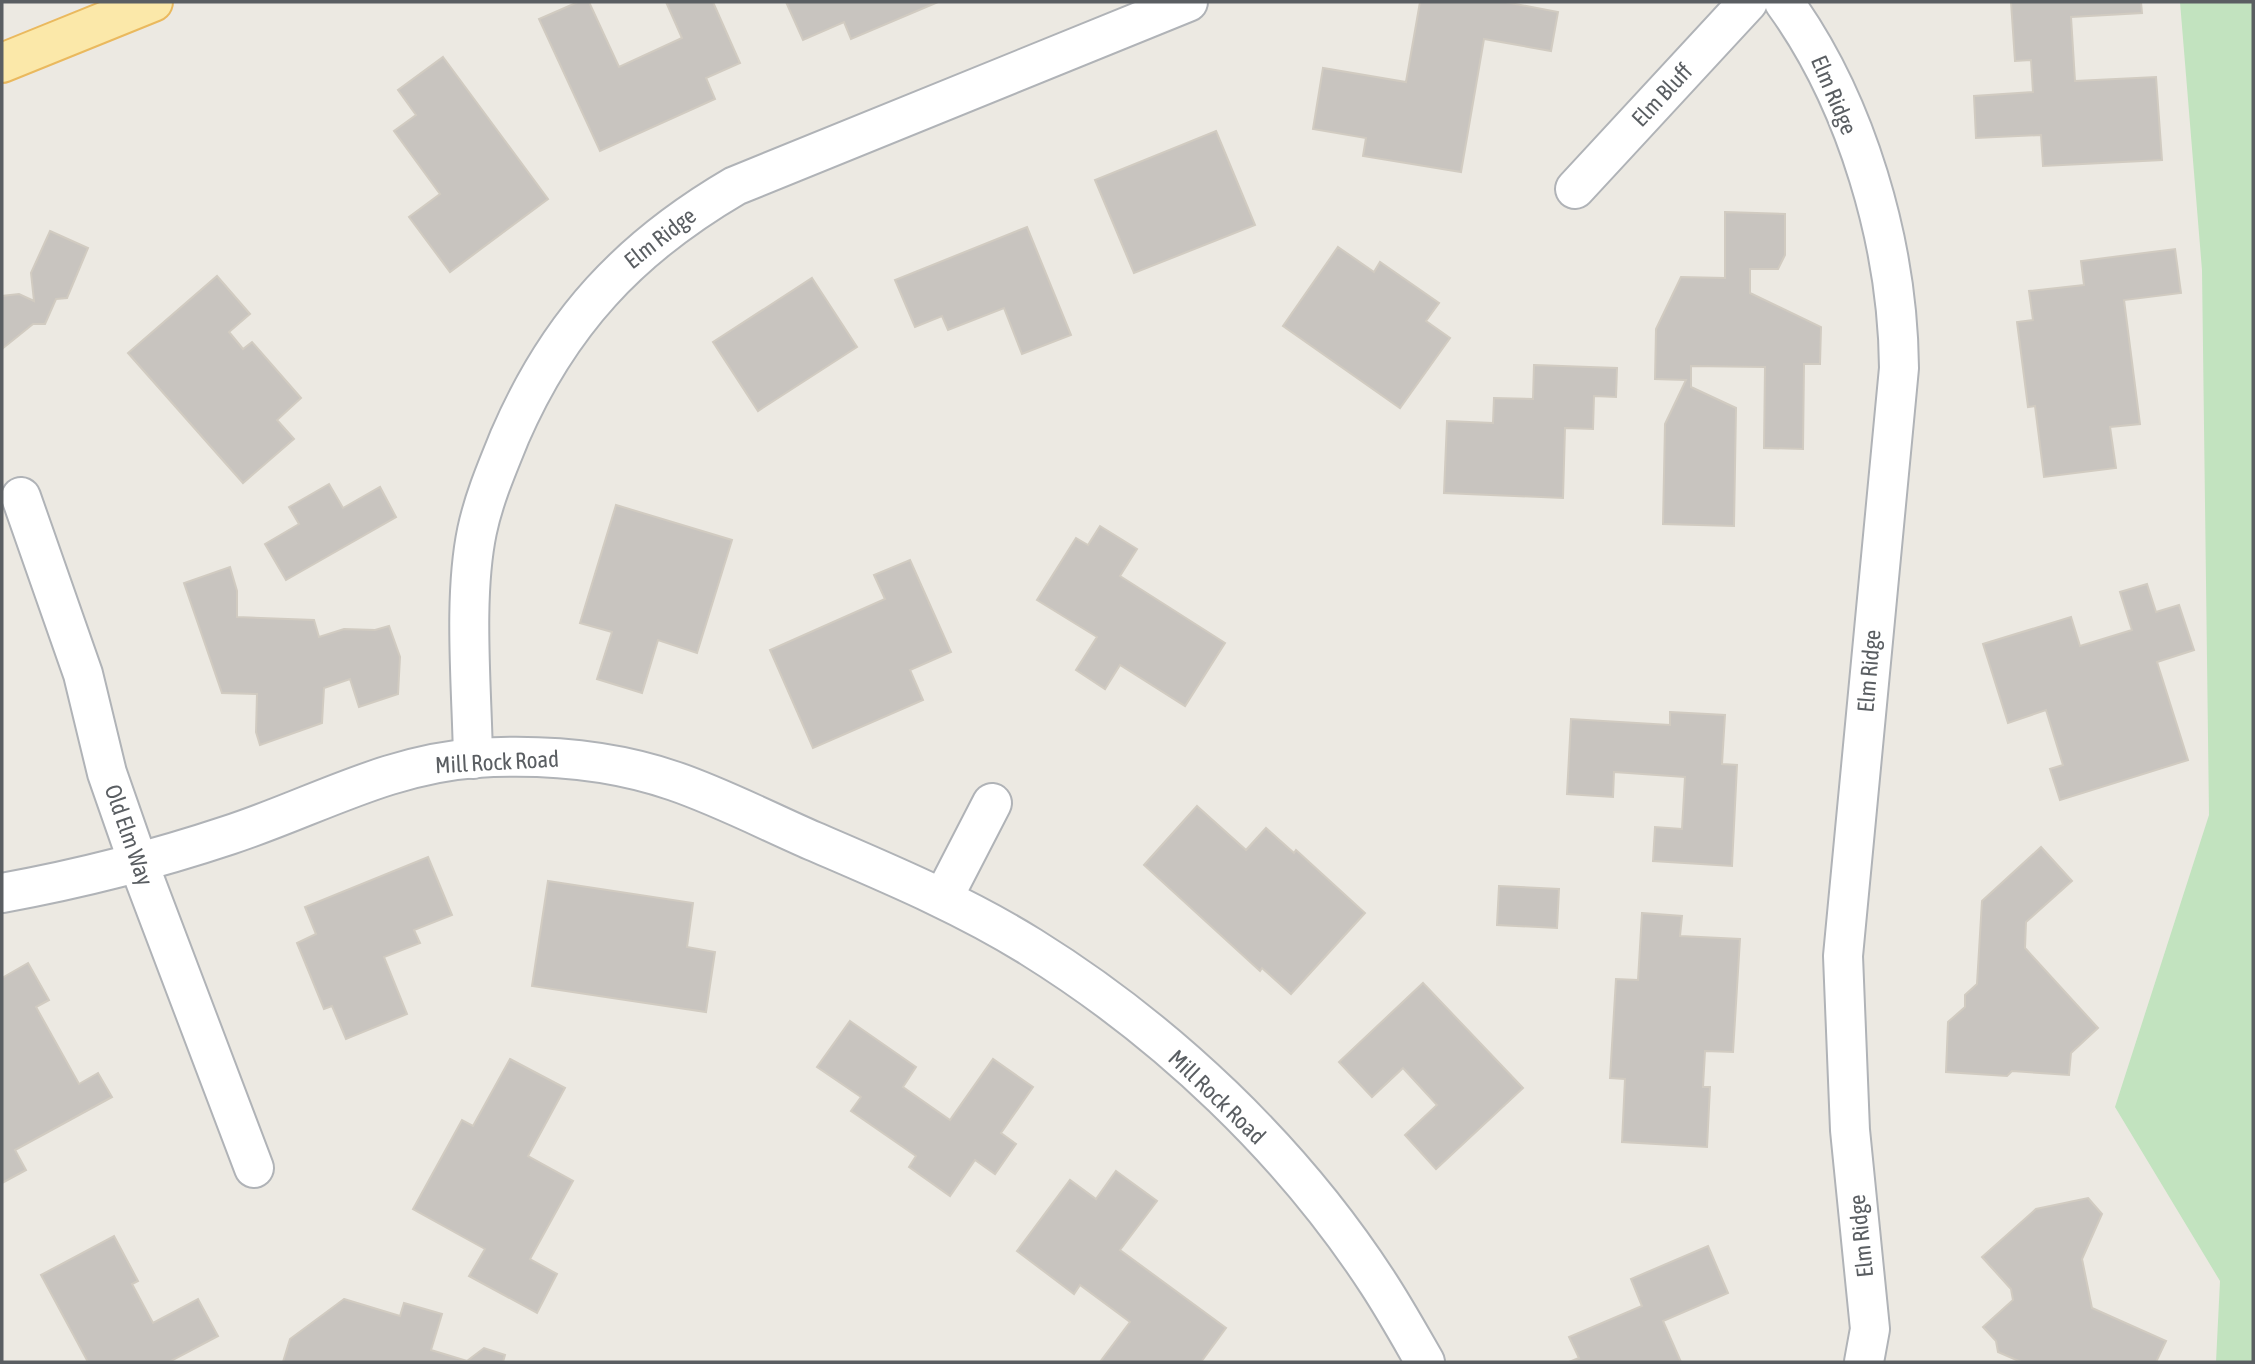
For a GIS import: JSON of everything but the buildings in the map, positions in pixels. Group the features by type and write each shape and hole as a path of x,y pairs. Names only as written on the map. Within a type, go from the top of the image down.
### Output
{"main road":[{"path":"2,63 153,2"}],"street":[{"name":"Elm Ridge","path":"474,758 470,617 476,533 489,487 528,396 552,352 615,274 652,241 692,211 735,186 1188,2"},
{"name":"Elm Bluff","path":"1575,189 1748,2"},
{"name":"Elm Ridge","path":"1784,2 1826,68 1840,98 1881,220 1898,319 1899,368 1843,956 1850,1130 1870,1329 1864,1362"},
{"name":"Old Elm Way","path":"21,497 83,674 107,773 254,1168"},
{"name":"Mill Rock Road","path":"2,893 88,877 232,834 365,781 474,758 571,757 626,767 676,781 943,898 1032,948 1131,1017 1222,1096 1304,1184 1377,1281 1425,1362"},
{"path":"943,898 992,803"}],"green space":[{"path":"2180,2 2253,2 2253,1362 2216,1362 2220,1281 2115,1107 2209,815 2202,270"}]}
